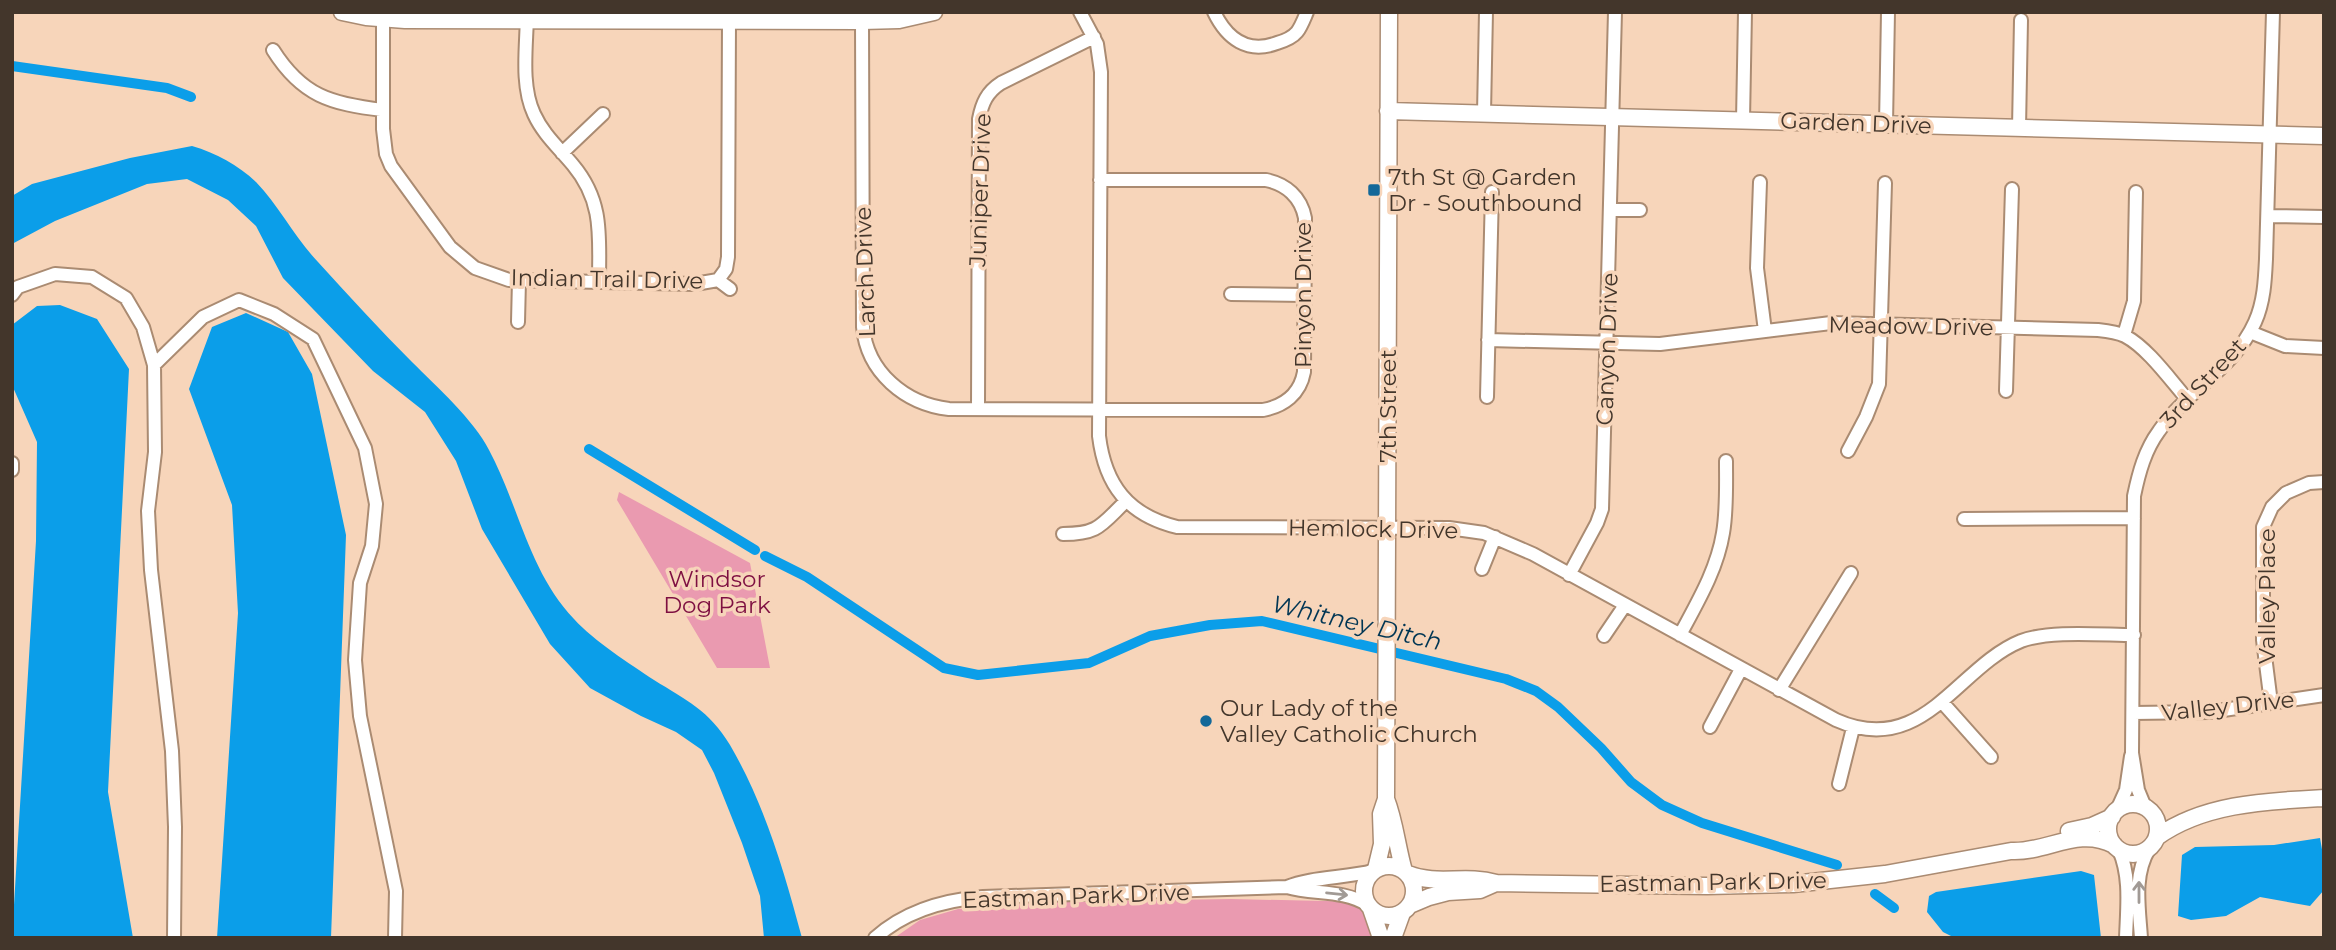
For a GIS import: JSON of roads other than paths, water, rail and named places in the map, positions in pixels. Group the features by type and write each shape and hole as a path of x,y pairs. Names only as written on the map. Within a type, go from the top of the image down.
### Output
{"street":[{"path":"342,12 383,19 527,16 729,21 899,20 934,12"},
{"name":"Hemlock Drive","path":"1080,12 1094,37 1101,72 1099,436 1104,463 1110,477 1126,500 1146,516 1177,527 1472,530 1533,554 1853,728 1898,726 1920,717 2005,649 2023,640 2044,635 2134,635"},
{"path":"1214,12 1230,36 1257,47 1275,45 1290,38 1297,32 1307,12"},
{"name":"7th Street","path":"1375,870 1382,844 1381,814 1386,799 1389,12"},
{"path":"1484,113 1486,12"},
{"name":"Canyon Drive","path":"1569,575 1602,509 1615,12"},
{"path":"1743,120 1745,12"},
{"path":"1886,124 1888,12"},
{"name":"3rd Street","path":"2115,813 2126,790 2132,753 2134,496 2139,474 2148,449 2165,423 2227,364 2250,332 2260,307 2264,287 2273,12"},
{"path":"527,16 526,75 529,100 541,128 586,182 597,211 599,282"},
{"name":"Indian Trail Drive","path":"383,19 383,140 391,166 442,238 466,262 489,274 519,280 695,284 718,280 726,269 728,257 729,21"},
{"path":"2019,128 2021,20"},
{"name":"Larch Drive","path":"862,21 863,327 867,346 879,370 889,383 910,398 935,408 1100,409"},
{"name":"Juniper Drive","path":"978,409 978,133 981,105 992,88 1094,37"},
{"path":"273,50 296,81 322,98 346,106 383,110"},
{"name":"Garden Drive","path":"1388,111 2324,136"},
{"path":"562,153 603,114"},
{"name":"Pinyon Drive","path":"1100,180 1266,180 1282,185 1293,193 1304,211 1305,295 1303,379 1295,394 1277,406 1263,410 1100,409"},
{"path":"1760,181 1757,268 1765,331"},
{"path":"1848,451 1879,384 1885,183"},
{"path":"2006,391 2012,189"},
{"path":"1487,397 1492,192"},
{"path":"2136,192 2134,300 2124,335 2148,356 2188,400"},
{"path":"1611,210 1640,210"},
{"path":"2268,216 2324,217"},
{"path":"12,295 19,287 54,274 92,277 126,298 143,327 154,365 155,452 148,511 151,570 172,751 175,827 174,938"},
{"path":"518,322 519,280"},
{"path":"718,280 730,289"},
{"path":"1230,294 1305,295"},
{"path":"154,365 202,317 239,300 274,314 313,339 365,448 376,504 372,545 359,583 355,660 360,716 396,891 395,938"},
{"name":"Meadow Drive","path":"1489,340 1660,344 1831,323 2098,330 2124,335"},
{"path":"2250,332 2285,346 2324,348"},
{"path":"1680,635 1707,583 1721,543 1726,512 1726,461"},
{"path":"12,463 12,470"},
{"name":"Valley Place","path":"2271,703 2263,640 2263,527 2272,507 2286,493 2309,483 2324,482"},
{"path":"1063,534 1084,534 1094,530 1126,500"},
{"path":"1964,519 2134,518"},
{"path":"1482,569 1495,537"},
{"path":"1779,690 1851,573"},
{"path":"1604,636 1625,605"},
{"path":"1710,727 1741,669"},
{"name":"Valley Drive","path":"2133,713 2204,713 2324,695"},
{"path":"1942,702 1991,757"},
{"path":"1839,785 1853,728"},
{"name":"3rd Street","path":"2132,753 2138,789 2148,809"},
{"path":"2116,847 2137,854 2185,820 2230,807 2324,798"},
{"name":"7th Street","path":"1386,799 1406,872"},
{"path":"2126,938 2125,869 2108,832 2115,813 2131,805 2170,814 2212,804 2230,807"},
{"path":"2141,938 2138,883 2140,869 2153,843 2157,822 2148,809"},
{"name":"Eastman Park Drive","path":"2011,851 2023,843 2092,826 2115,813"},
{"name":"Eastman Park Drive","path":"1406,872 1429,880 1479,878 1496,883 1707,886 1780,884 1885,874 2011,851 2024,852 2078,838 2093,838 2116,847"},
{"path":"1381,938 1365,898 1365,883 1375,870 1388,866 1406,872 1414,889 1393,938"},
{"name":"Eastman Park Drive","path":"1286,887 1302,880 1348,877 1375,870"},
{"name":"Eastman Park Drive","path":"1406,909 1429,897 1448,892 1480,890 1496,883"},
{"name":"Eastman Park Drive","path":"875,938 914,913 950,901 1009,895 1286,887 1303,892 1340,893 1369,907"},
{"path":"1369,907 1382,916 1396,916 1406,909"}],"water":[{"path":"192,146 226,160 256,182 310,253 474,427 499,471 535,560 559,601 574,619 612,652 687,700 705,714 722,733 742,768 763,815 781,863 802,938 764,938 760,896 742,843 702,750 676,732 590,688 550,644 482,529 456,461 425,412 373,371 283,278 256,226 228,200 187,179 147,184 55,221 12,244 12,196 32,184 130,158"},
{"path":"60,305 97,319 129,369 108,792 133,938 12,938 36,541 37,442 12,385 12,325 37,306"},
{"path":"246,313 288,332 312,374 346,535 331,938 217,938 238,613 232,505 189,389 212,327"},
{"path":"2320,838 2324,861 2324,890 2310,906 2260,897 2226,916 2191,920 2178,916 2182,855 2195,847 2274,845"},
{"path":"2081,871 2094,875 2101,938 1955,938 1943,932 1927,912 1929,896 1936,892"}],"waterway":[{"name":"Whitney Ditch","path":"12,66 167,88 191,97"},
{"name":"Whitney Ditch","path":"589,449 755,550"},
{"name":"Whitney Ditch","path":"765,556 807,577 944,668 978,675 1089,663 1150,636 1210,625 1262,621 1506,679 1536,691 1558,707 1601,748 1631,782 1662,805 1702,823 1837,865"},
{"name":"Whitney Ditch","path":"1875,894 1894,908"}],"place":[{"name":"7th St @ Garden Dr - Southbound","path":"1374,190"},
{"name":"Our Lady of the Valley Catholic Church","path":"1206,721"}],"park label":[{"name":"Windsor Dog Park","path":"717,592"}]}
